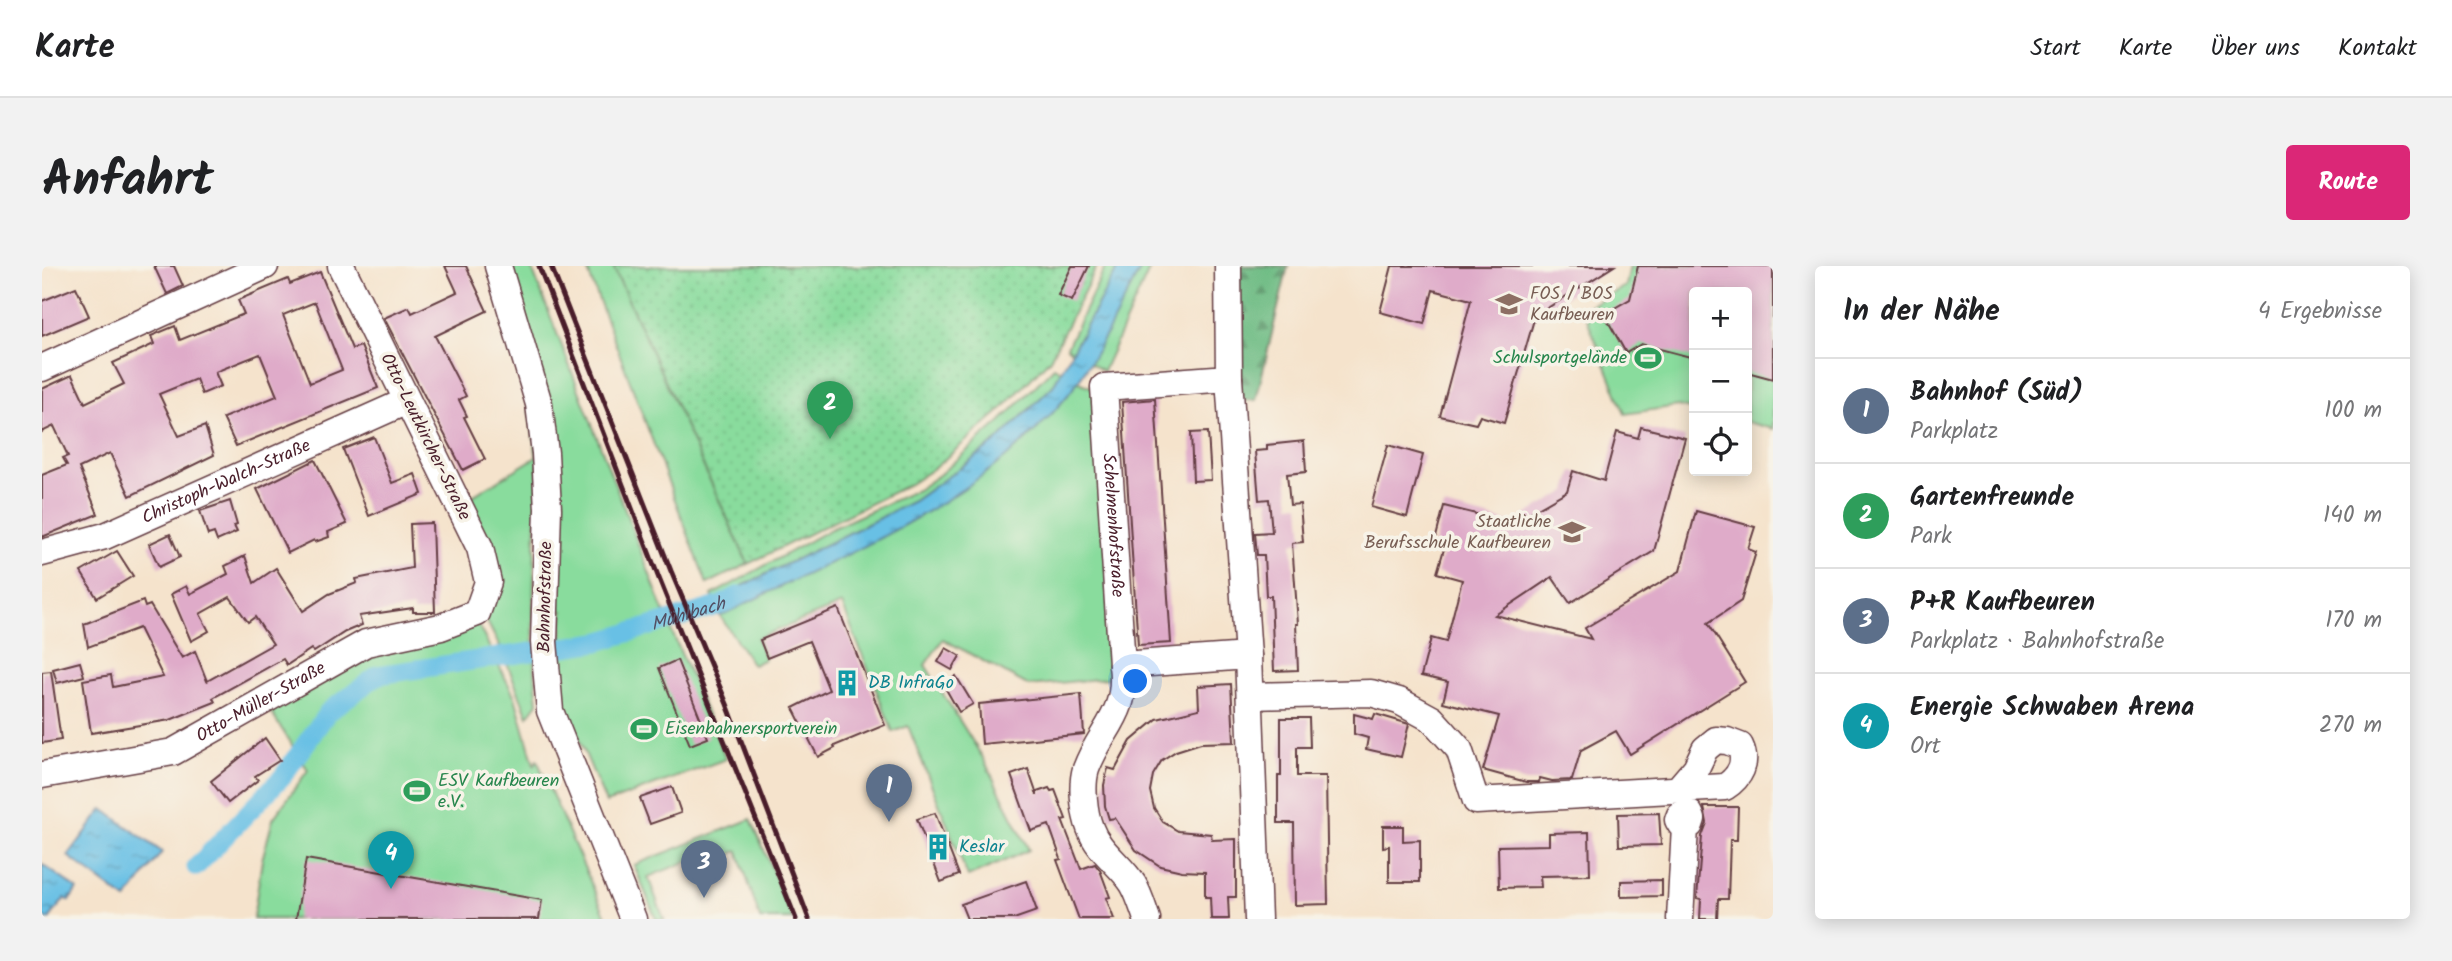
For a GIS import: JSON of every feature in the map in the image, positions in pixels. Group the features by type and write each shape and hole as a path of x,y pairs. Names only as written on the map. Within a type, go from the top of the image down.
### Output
{"street":[{"path":"42,368 265,266"},
{"name":"Otto-Leutkircher-Straße","path":"341,266 480,548 488,582 477,613"},
{"name":"Bahnhofstraße","path":"498,266 539,404 544,441 548,509 544,642 550,711 633,919"},
{"path":"1228,266 1229,378 1248,656 1258,919"},
{"name":"Schelmenhofstraße","path":"1122,665 1104,387 1229,378"},
{"name":"Christoph-Walch-Straße","path":"42,553 105,536 407,401"},
{"name":"Otto-Müller-Straße","path":"42,775 173,752 366,643 441,627 477,613"},
{"path":"1147,919 1133,884 1099,845 1090,828 1085,801 1085,771 1121,703 1125,684 1122,665 1248,656"},
{"path":"1250,696 1371,692 1399,701 1432,719 1459,750 1476,801 1678,789"},
{"path":"1672,919 1681,919 1685,827"}],"green space":[{"path":"505,266 531,266 672,632 726,759 606,803 566,708 561,672 563,611 552,609 554,561"},
{"path":"586,266 613,266 748,564 707,584"},
{"path":"613,266 1097,266 1050,359 999,412 937,466 910,484 748,564"},
{"path":"1106,266 1119,266 1072,352 1067,347"},
{"path":"1142,266 1151,266 1103,371 1090,363"},
{"path":"1234,266 1288,266 1256,400 1236,401"},
{"name":"Schulsportgelände","path":"1630,266 1773,266 1773,429 1752,423 1752,287 1689,287 1689,409 1678,406 1625,414 1583,309 1626,286"},
{"path":"1054,367 1061,371 1053,386 996,442 914,501 714,600 712,595 831,529 917,490 939,475 1001,421"},
{"path":"1077,381 1098,390 1117,677 1029,686 943,639 925,665 983,758 1029,850 968,877 908,726 893,732 842,604 757,638 765,659 753,665 720,616 920,516 1067,396"},
{"path":"538,456 533,611 538,703 528,716 502,651 482,612 461,503"},
{"name":"ESV Kaufbeuren e.V.","path":"475,619 515,697 534,765 537,760 607,919 253,919 262,860 273,819 308,770 267,706 368,649"},
{"path":"751,819 793,919 760,919 738,851 710,862 706,854 648,877 664,919 656,919 634,865"}],"water":[{"path":"1119,266 1142,266 1108,332 1079,380 1033,433 994,467 907,524 720,616 714,600 914,501 996,442 1053,386"},
{"path":"103,809 162,852 126,900 68,856"},
{"path":"42,864 77,889 69,901 65,898 49,919 42,919"}],"building":[{"path":"154,266 174,266 183,286 167,294"},
{"path":"445,266 466,266 487,311 435,336 466,396 459,400 467,416 464,417 485,459 463,470 384,318 409,307 412,313 457,292"},
{"path":"1072,266 1089,266 1072,301 1058,295"},
{"path":"1392,266 1614,266 1535,316 1504,423 1480,416 1476,424 1440,416 1471,300 1433,290 1424,324 1380,312"},
{"path":"1638,266 1773,266 1773,379 1752,373 1752,287 1689,287 1689,357 1641,344 1626,353 1604,314 1630,299"},
{"path":"320,272 352,349 361,346 378,388 236,446 223,418 277,396 260,354 215,372 221,386 202,394 196,379 159,394 179,436 205,426 214,455 130,496 110,453 79,468 98,514 42,537 42,475 67,465 63,458 68,456 54,426 42,432 42,389 72,375 85,403 124,384 113,363 154,344 151,336 175,326 180,340 244,314 238,300 288,279 290,284","holes":["315,302 342,370 310,383 283,315"]},
{"path":"76,287 89,316 42,336 42,301"},
{"path":"1155,399 1171,643 1138,645 1122,402"},
{"path":"1641,427 1685,438 1654,551 1570,603 1552,577 1495,615 1591,639 1585,628 1680,571 1696,511 1755,527 1748,549 1756,552 1741,601 1708,623 1745,682 1630,754 1616,731 1581,750 1572,780 1552,781 1540,778 1539,782 1526,782 1483,770 1499,716 1443,702 1448,682 1421,676 1431,638 1446,642 1462,580 1437,573 1444,549 1434,545 1444,506 1512,523 1567,491 1573,471 1604,481 1617,432 1638,438"},
{"path":"1208,432 1211,480 1193,481 1191,433"},
{"path":"374,437 392,483 415,474 422,494 369,516 343,449"},
{"path":"1304,441 1306,472 1287,474 1290,505 1300,504 1303,542 1292,543 1298,624 1298,670 1274,671 1271,596 1266,596 1264,555 1257,555 1255,533 1272,532 1269,499 1259,500 1255,451 1267,450 1267,445"},
{"path":"1388,445 1423,455 1407,517 1371,507"},
{"path":"315,460 347,524 328,532 329,537 315,542 314,540 288,553 257,489"},
{"path":"230,501 237,532 217,541 214,533 208,535 200,511"},
{"path":"432,523 435,612 413,612 413,608 359,616 362,625 345,632 314,652 311,649 287,665 283,659 213,698 215,702 170,720 91,733 83,680 111,675 113,687 163,677 139,628 88,647 84,624 143,601 145,607 150,605 182,658 195,651 207,681 273,644 255,617 248,622 230,597 200,614 209,631 191,641 171,594 186,586 190,594 228,574 225,566 245,556 254,583 276,568 303,611 329,594 357,583 356,579 412,568 410,524"},
{"path":"170,534 180,557 159,567 149,544"},
{"path":"117,551 133,576 97,598 81,572"},
{"name":"DB InfraGo","path":"838,608 885,725 834,746 835,748 818,757 793,708 829,690 809,641 767,658 760,640"},
{"path":"946,648 960,656 952,670 938,662"},
{"path":"677,660 708,738 690,745 659,668"},
{"path":"80,662 84,676 57,683 53,669"},
{"path":"51,671 61,740 42,743 42,672"},
{"path":"956,676 973,704 959,712 943,684"},
{"path":"1231,684 1234,742 1201,743 1176,751 1162,760 1153,775 1150,791 1154,808 1163,822 1178,831 1211,834 1212,840 1236,839 1236,897 1228,897 1229,919 1211,919 1210,897 1205,897 1205,872 1160,866 1136,850 1115,818 1109,819 1104,785 1108,768 1115,770 1131,741 1157,719 1199,709 1198,686"},
{"path":"1081,694 1084,734 982,744 979,704"},
{"path":"1354,714 1373,719 1375,714 1409,724 1401,757 1366,749 1368,738 1354,734"},
{"path":"1281,718 1309,718 1310,747 1297,747 1297,776 1326,776 1328,904 1295,905 1294,823 1278,823"},
{"path":"265,738 280,760 255,776 258,780 228,803 211,781"},
{"path":"1028,769 1037,795 1037,792 1049,788 1051,791 1055,790 1066,819 1062,820 1081,869 1095,864 1100,870 1110,897 1106,898 1114,919 1079,919 1057,860 1061,859 1049,825 1031,831 1011,775"},
{"path":"672,787 681,813 650,824 640,798"},
{"path":"1704,807 1738,807 1737,840 1730,840 1728,899 1718,899 1717,919 1700,919 1701,899 1697,898 1702,836 1707,823"},
{"name":"Keslar","path":"935,813 959,875 941,882 917,819"},
{"path":"1659,813 1661,845 1619,846 1618,814"},
{"path":"1383,826 1403,826 1403,841 1420,840 1420,882 1389,882 1389,846 1383,847"},
{"path":"1589,832 1590,875 1540,876 1541,887 1499,888 1498,846 1549,845 1549,833"},
{"path":"306,859 542,900 539,919 296,919"},
{"path":"1662,880 1662,896 1621,897 1621,881"},
{"path":"1026,881 1037,911 1014,919 967,919 961,904"}],"waterway":[{"name":"Mühlbach","path":"196,867 283,776 328,712 378,675 598,642 721,605 740,595"}],"railway":[{"path":"539,266 658,576 796,919"},
{"path":"551,266 671,571 727,704 809,919"}],"place":[{"name":"FOS / BOS Kaufbeuren","path":"1509,304"},
{"name":"Schulsportgelände","path":"1648,358"},
{"name":"Gartenfreunde","path":"830,439"},
{"name":"Staatliche Berufsschule Kaufbeuren","path":"1572,532"},
{"name":"DB InfraGo","path":"847,683"},
{"name":"Eisenbahnersportverein","path":"644,729"},
{"name":"ESV Kaufbeuren e.V.","path":"417,791"},
{"name":"Bahnhof (Süd)","path":"889,822"},
{"name":"Keslar","path":"938,847"},
{"name":"Energie Schwaben Arena","path":"391,889"},
{"name":"P+R Kaufbeuren","path":"704,898"}]}
